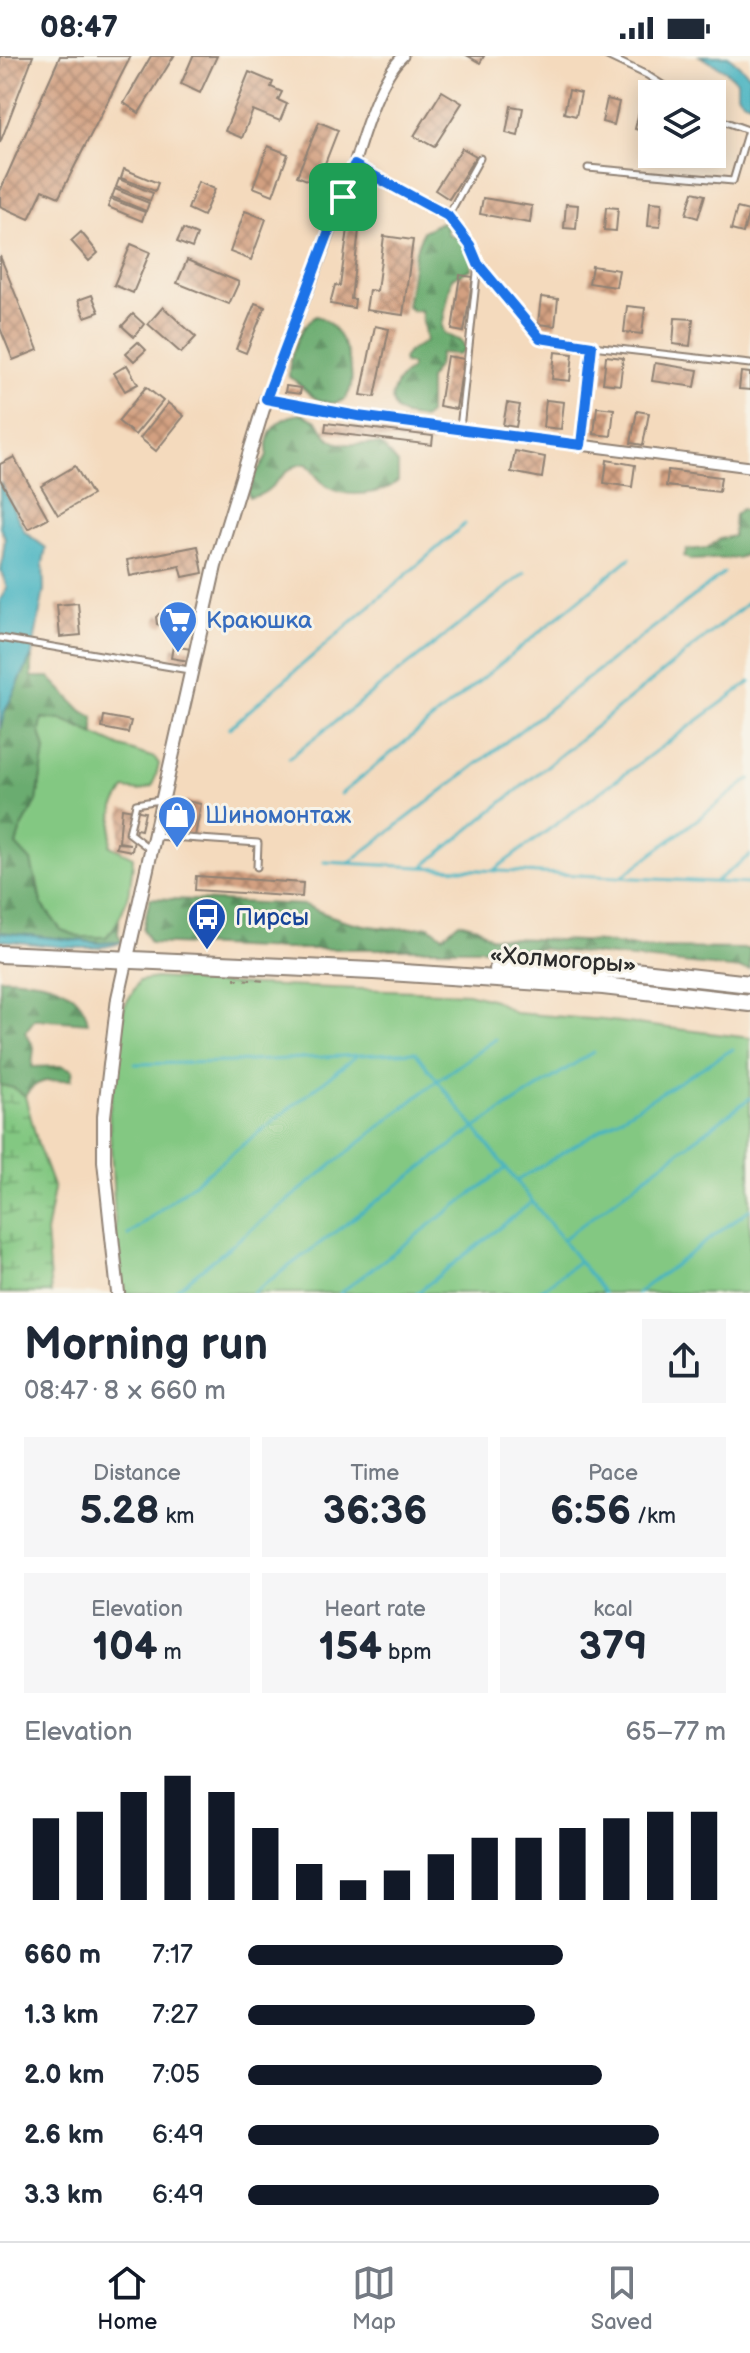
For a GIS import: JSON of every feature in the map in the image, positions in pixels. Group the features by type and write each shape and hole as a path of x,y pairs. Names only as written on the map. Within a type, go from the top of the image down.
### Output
{"highway":[{"name":"«Холмогоры»","path":"0,954 373,971 603,986 750,1003"},
{"name":"«Холмогоры»","path":"373,971 634,971 750,984"}],"street":[{"path":"118,1293 107,1188 104,1116 116,1012 215,566 266,399 386,79 403,56"},
{"path":"266,399 358,416 750,467"}],"lane":[{"path":"607,56 655,80"},
{"path":"588,168 733,181 748,130 726,122"},
{"path":"448,216 480,158"},
{"path":"354,165 448,216 470,245 478,264 540,338 750,364"},
{"path":"460,429 478,264"},
{"path":"581,445 592,346"},
{"path":"0,638 194,671"},
{"path":"152,851 129,833 136,804 164,799"},
{"path":"156,836 258,843 257,867"}],"green space":[{"path":"441,222 447,226 448,234 463,240 472,260 471,269 452,278 442,326 445,334 461,341 466,348 460,354 440,353 438,365 429,379 429,414 423,419 405,416 396,410 392,399 398,382 411,369 411,365 404,363 403,359 408,352 426,341 421,310 413,311 407,307 415,252 423,231"},
{"path":"316,316 328,322 339,335 351,368 347,397 336,403 314,398 289,377 296,343 305,326"},
{"path":"303,414 318,422 330,439 337,442 381,445 398,464 398,481 374,492 345,493 325,486 307,464 291,469 258,496 249,497 248,485 266,458 271,432 284,419"},
{"path":"741,509 750,511 750,553 737,558 690,560 684,556 687,550 707,548 720,539 733,536 735,515"},
{"path":"32,655 32,677 49,677 82,711 94,717 94,734 62,720 42,718 40,732 45,750 37,801 20,831 16,845 31,861 41,903 61,930 81,937 106,937 119,922 118,934 122,942 100,943 0,932 0,729 5,711"},
{"path":"42,718 62,720 121,747 155,758 159,764 153,786 140,791 125,789 114,807 110,846 133,857 127,899 107,937 81,937 61,930 41,903 37,880 16,845 20,831 37,801 45,750 40,732"},
{"path":"150,898 305,905 366,925 397,928 429,926 443,936 459,922 477,927 490,937 602,942 644,948 750,949 750,970 544,949 285,949 150,943 143,929"},
{"path":"0,978 54,985 76,998 84,1009 88,1023 35,1019 25,1032 34,1047 32,1067 63,1066 73,1070 71,1080 39,1083 25,1096 13,1088 0,1085"},
{"path":"156,978 197,983 468,993 494,1000 515,1013 750,1038 750,1293 123,1293 116,1239 109,1113 124,1007 139,981"},
{"path":"0,1085 13,1088 25,1096 54,1189 46,1233 51,1293 0,1293"}],"water":[{"path":"700,56 728,56 750,75 750,103 737,94 737,81"},
{"path":"0,482 25,532 46,548 44,590 32,655 5,711 0,729 0,600 7,588 1,571 5,538 0,527"},
{"path":"0,932 100,943 122,942 95,948 62,947 0,940"}],"building":[{"path":"0,56 33,56 0,143"},
{"path":"60,56 131,56 59,197 43,190 29,219 0,206 0,191"},
{"path":"151,56 174,56 139,113 124,103"},
{"path":"193,56 217,56 200,93 181,84"},
{"path":"468,56 484,56 480,63"},
{"path":"249,72 273,82 271,87 282,92 278,100 287,104 280,121 253,110 242,138 225,131"},
{"path":"569,90 581,93 576,116 564,113"},
{"path":"442,91 462,103 434,147 414,136"},
{"path":"607,99 619,102 614,125 602,122"},
{"path":"511,106 523,108 518,136 506,133"},
{"path":"319,122 338,130 317,184 297,176"},
{"path":"268,146 288,154 273,195 253,187"},
{"path":"462,148 476,156 449,199 435,190"},
{"path":"124,169 158,183 155,191 121,178"},
{"path":"119,179 153,193 150,201 116,187"},
{"path":"198,182 215,189 203,216 188,209"},
{"path":"115,189 149,203 146,211 112,197"},
{"path":"693,192 705,195 698,218 686,214"},
{"path":"483,198 532,206 530,223 480,214"},
{"path":"111,199 145,212 142,221 108,207"},
{"path":"650,202 662,203 660,227 648,226"},
{"path":"566,204 578,205 576,229 564,228"},
{"path":"606,207 618,208 616,231 604,230"},
{"path":"737,208 749,211 743,233 731,230"},
{"path":"245,211 266,219 251,260 230,252"},
{"path":"183,229 197,235 192,248 177,242"},
{"path":"348,229 359,230 351,299 355,299 354,308 330,304 335,285 340,286"},
{"path":"81,232 98,253 89,261 71,241"},
{"path":"384,236 413,240 403,315 366,310 369,290 377,291"},
{"path":"131,244 150,252 133,293 114,285"},
{"path":"0,256 38,350 13,360 0,328"},
{"path":"187,260 239,282 229,304 177,283"},
{"path":"592,266 619,270 616,287 589,283"},
{"path":"460,275 473,277 464,332 452,330"},
{"path":"92,295 99,312 85,317 78,300"},
{"path":"541,297 558,299 555,326 538,324"},
{"path":"255,303 265,307 246,353 236,349"},
{"path":"627,306 645,308 642,334 624,332"},
{"path":"163,307 196,337 181,353 148,324"},
{"path":"133,314 144,324 134,337 122,326"},
{"path":"675,318 693,319 690,346 673,344"},
{"path":"375,326 389,329 375,397 361,395"},
{"path":"138,342 146,350 134,361 126,353"},
{"path":"555,352 573,354 570,381 552,379"},
{"path":"447,356 464,359 456,409 439,406"},
{"path":"606,356 623,358 620,385 603,383"},
{"path":"655,363 698,370 695,387 652,381"},
{"path":"127,365 138,384 125,391 114,373"},
{"path":"741,372 750,373 750,390 739,389"},
{"path":"286,386 301,388 300,394 285,392"},
{"path":"146,387 163,401 135,435 118,421"},
{"path":"546,400 564,402 561,429 543,427"},
{"path":"168,403 184,416 156,451 140,438"},
{"path":"507,403 520,405 516,427 503,425"},
{"path":"597,407 614,409 611,436 594,434"},
{"path":"637,411 649,413 643,445 631,443"},
{"path":"326,423 433,436 432,445 325,432"},
{"path":"515,451 545,457 542,478 511,472"},
{"path":"14,457 48,518 28,529 0,479 0,464"},
{"path":"607,460 635,465 632,487 604,483"},
{"path":"75,466 92,495 58,515 41,486"},
{"path":"668,470 721,477 719,492 666,486"},
{"path":"198,546 203,573 183,577 180,566 130,576 127,560"},
{"path":"78,603 81,635 60,637 57,605"},
{"path":"159,614 165,616 166,622 162,626 157,624"},
{"path":"173,646 191,649 189,661 171,658"},
{"path":"104,716 131,721 128,733 102,728"},
{"path":"186,801 201,804 195,836 180,833"},
{"path":"122,808 145,812 141,830 136,829 132,851 116,848 117,843 130,844 119,842"},
{"path":"196,876 303,883 302,897 195,890"}],"waterway":[{"path":"229,728 465,524"},
{"path":"341,794 630,558"},
{"path":"289,758 525,573"},
{"path":"349,863 724,573"},
{"path":"424,866 750,601"},
{"path":"495,869 750,682"},
{"path":"623,876 750,779"},
{"path":"715,882 750,855"},
{"path":"324,862 750,884"},
{"path":"172,1293 438,1080 496,1039"},
{"path":"518,1180 733,1049"},
{"path":"135,1064 415,1052 604,1293"},
{"path":"253,1293 475,1128 593,1052"},
{"path":"128,1235 355,1057"},
{"path":"562,1240 750,1098"},
{"path":"340,1293 506,1168"},
{"path":"417,1293 532,1202"},
{"path":"637,1293 750,1209"},
{"path":"537,1293 579,1261"}],"place":[{"name":"Краюшка","path":"178,654"},
{"name":"Шиномонтаж","path":"177,849"},
{"name":"Пирсы","path":"207,951"}],"route":[{"path":"354,165 448,216 470,245 478,264 540,338 592,346 581,445 358,416 266,399 343,197 354,165"}]}
